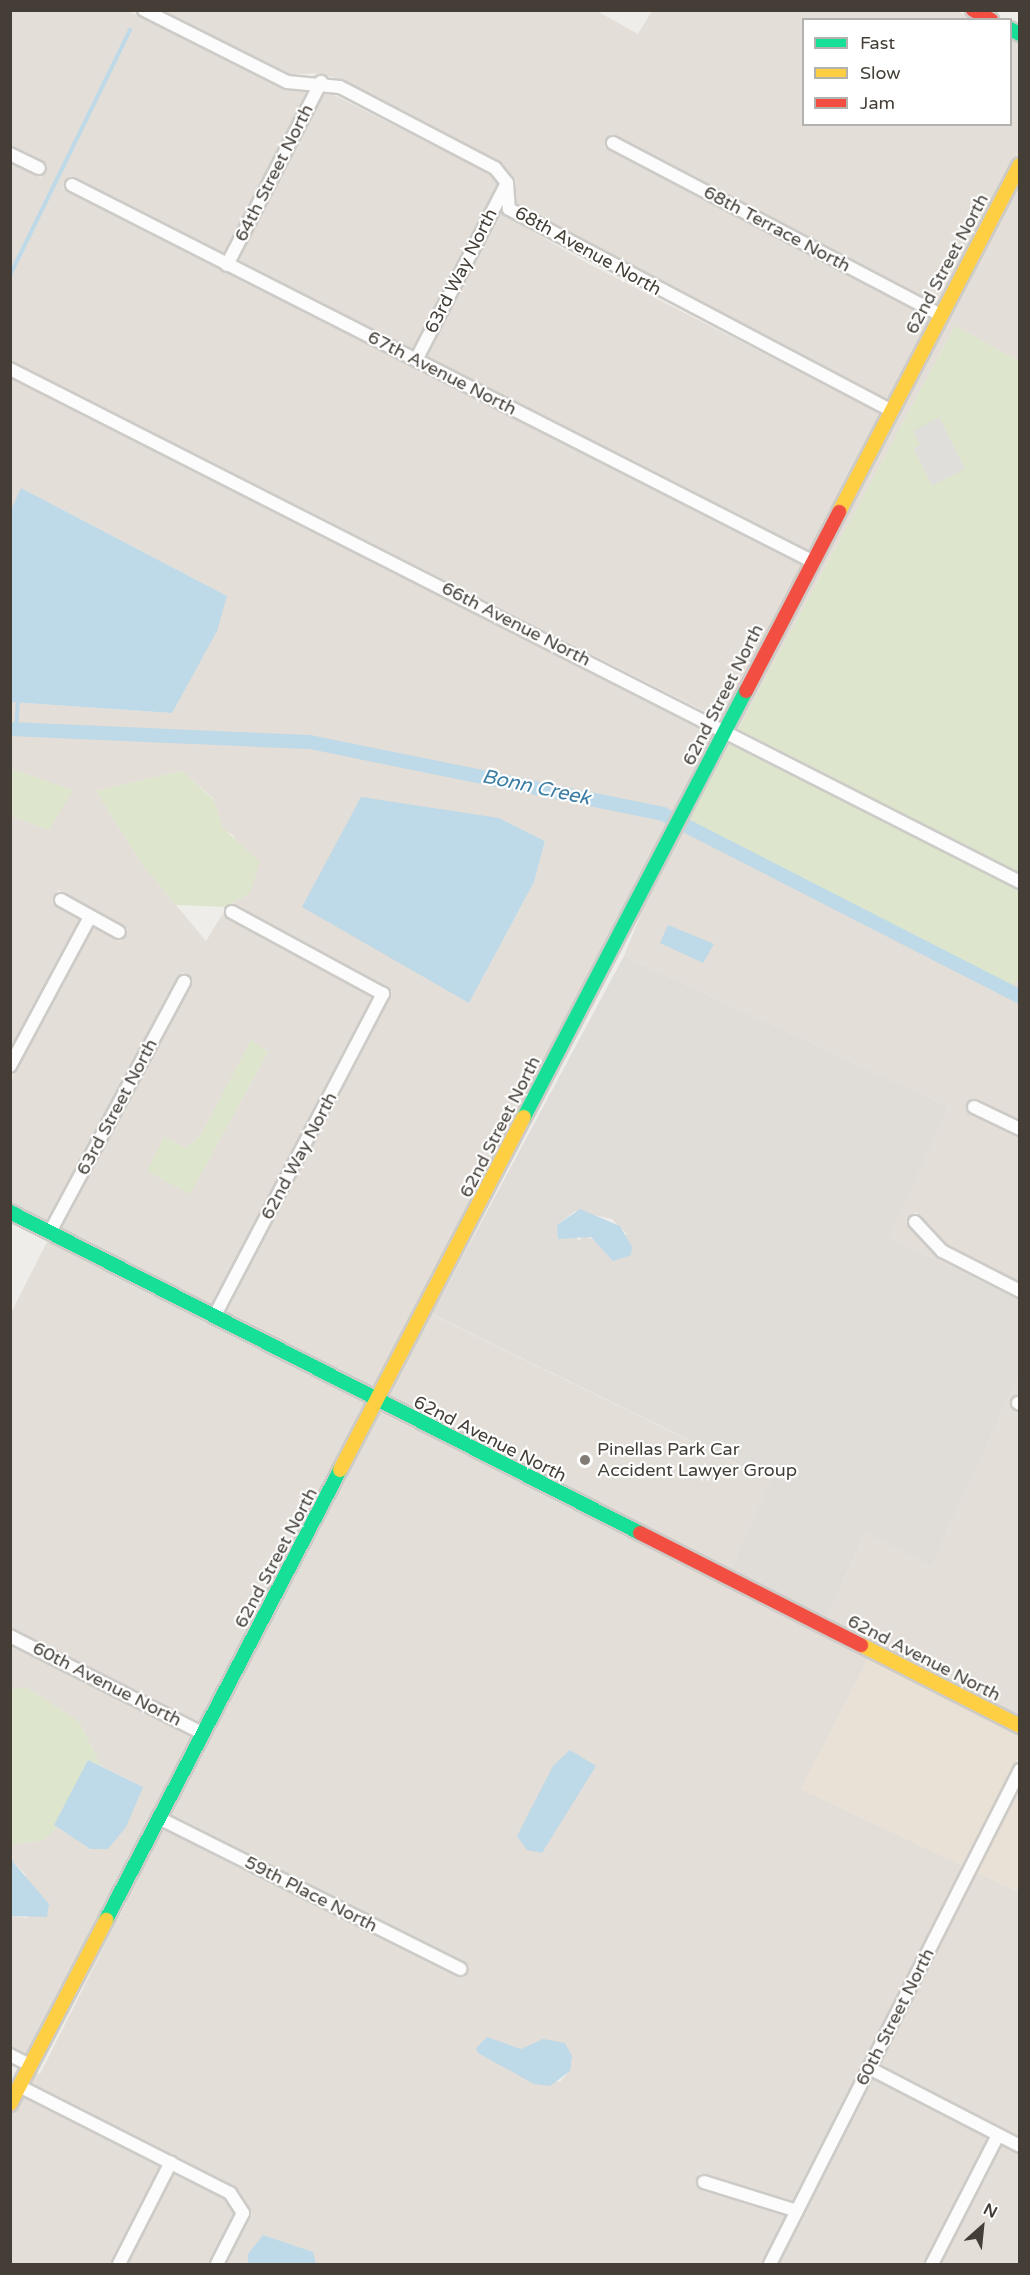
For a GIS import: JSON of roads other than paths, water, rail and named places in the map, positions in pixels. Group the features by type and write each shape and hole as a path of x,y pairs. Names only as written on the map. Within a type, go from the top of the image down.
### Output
{"street":[{"name":"68th Avenue North","path":"144,10 287,82 321,82 495,168 507,183 509,209 891,411"},
{"path":"973,10 987,18"},
{"name":"64th Street North","path":"227,265 321,82"},
{"name":"68th Terrace North","path":"613,143 940,315"},
{"path":"10,154 39,168"},
{"name":"62nd Street North","path":"10,2104 161,1819 202,1733 379,1402 684,808 1020,165"},
{"name":"63rd Way North","path":"416,360 507,183"},
{"name":"67th Avenue North","path":"72,185 812,561"},
{"name":"66th Avenue North","path":"10,369 725,730 1020,882"},
{"path":"61,900 119,932"},
{"name":"62nd Way North","path":"214,1317 383,994 232,912"},
{"path":"10,1066 90,917"},
{"name":"63rd Street North","path":"50,1233 184,982"},
{"path":"974,1107 1020,1129"},
{"name":"62nd Avenue North","path":"10,1212 379,1402 1020,1726"},
{"path":"915,1222 942,1251 1020,1291"},
{"name":"60th Avenue North","path":"10,1635 202,1733"},
{"name":"60th Street North","path":"770,2265 1020,1770"},
{"name":"59th Place North","path":"161,1819 461,1969"},
{"path":"10,2055 30,2066"},
{"path":"869,2068 1020,2146"},
{"path":"20,2086 230,2193 243,2213 217,2265"},
{"path":"932,2265 998,2135"},
{"path":"119,2265 171,2162"},
{"path":"704,2182 797,2211"}],"water":[{"path":"21,488 227,596 217,631 172,713 11,702 10,512"},
{"path":"361,797 499,818 545,841 534,882 469,1003 302,907"},
{"path":"668,925 714,944 703,963 660,943"},
{"path":"580,1209 620,1226 632,1247 631,1255 613,1261 591,1237 558,1239 557,1225"},
{"path":"570,1750 596,1766 542,1853 527,1850 517,1836 553,1766"},
{"path":"88,1760 143,1787 126,1827 108,1849 90,1849 54,1825"},
{"path":"10,1849 13,1862 49,1904 47,1917 11,1916"},
{"path":"487,2037 521,2049 543,2039 565,2043 572,2056 570,2071 550,2086 534,2084 478,2053 476,2048"},
{"path":"263,2235 313,2252 316,2264 248,2264 248,2254"}],"waterway":[{"path":"10,275 130,30"},
{"path":"16,729 18,699"},
{"name":"Bonn Creek","path":"10,729 310,742 663,814 1020,997"}],"place":[{"name":"Pinellas Park Car Accident Lawyer Group","path":"585,1460"}]}
